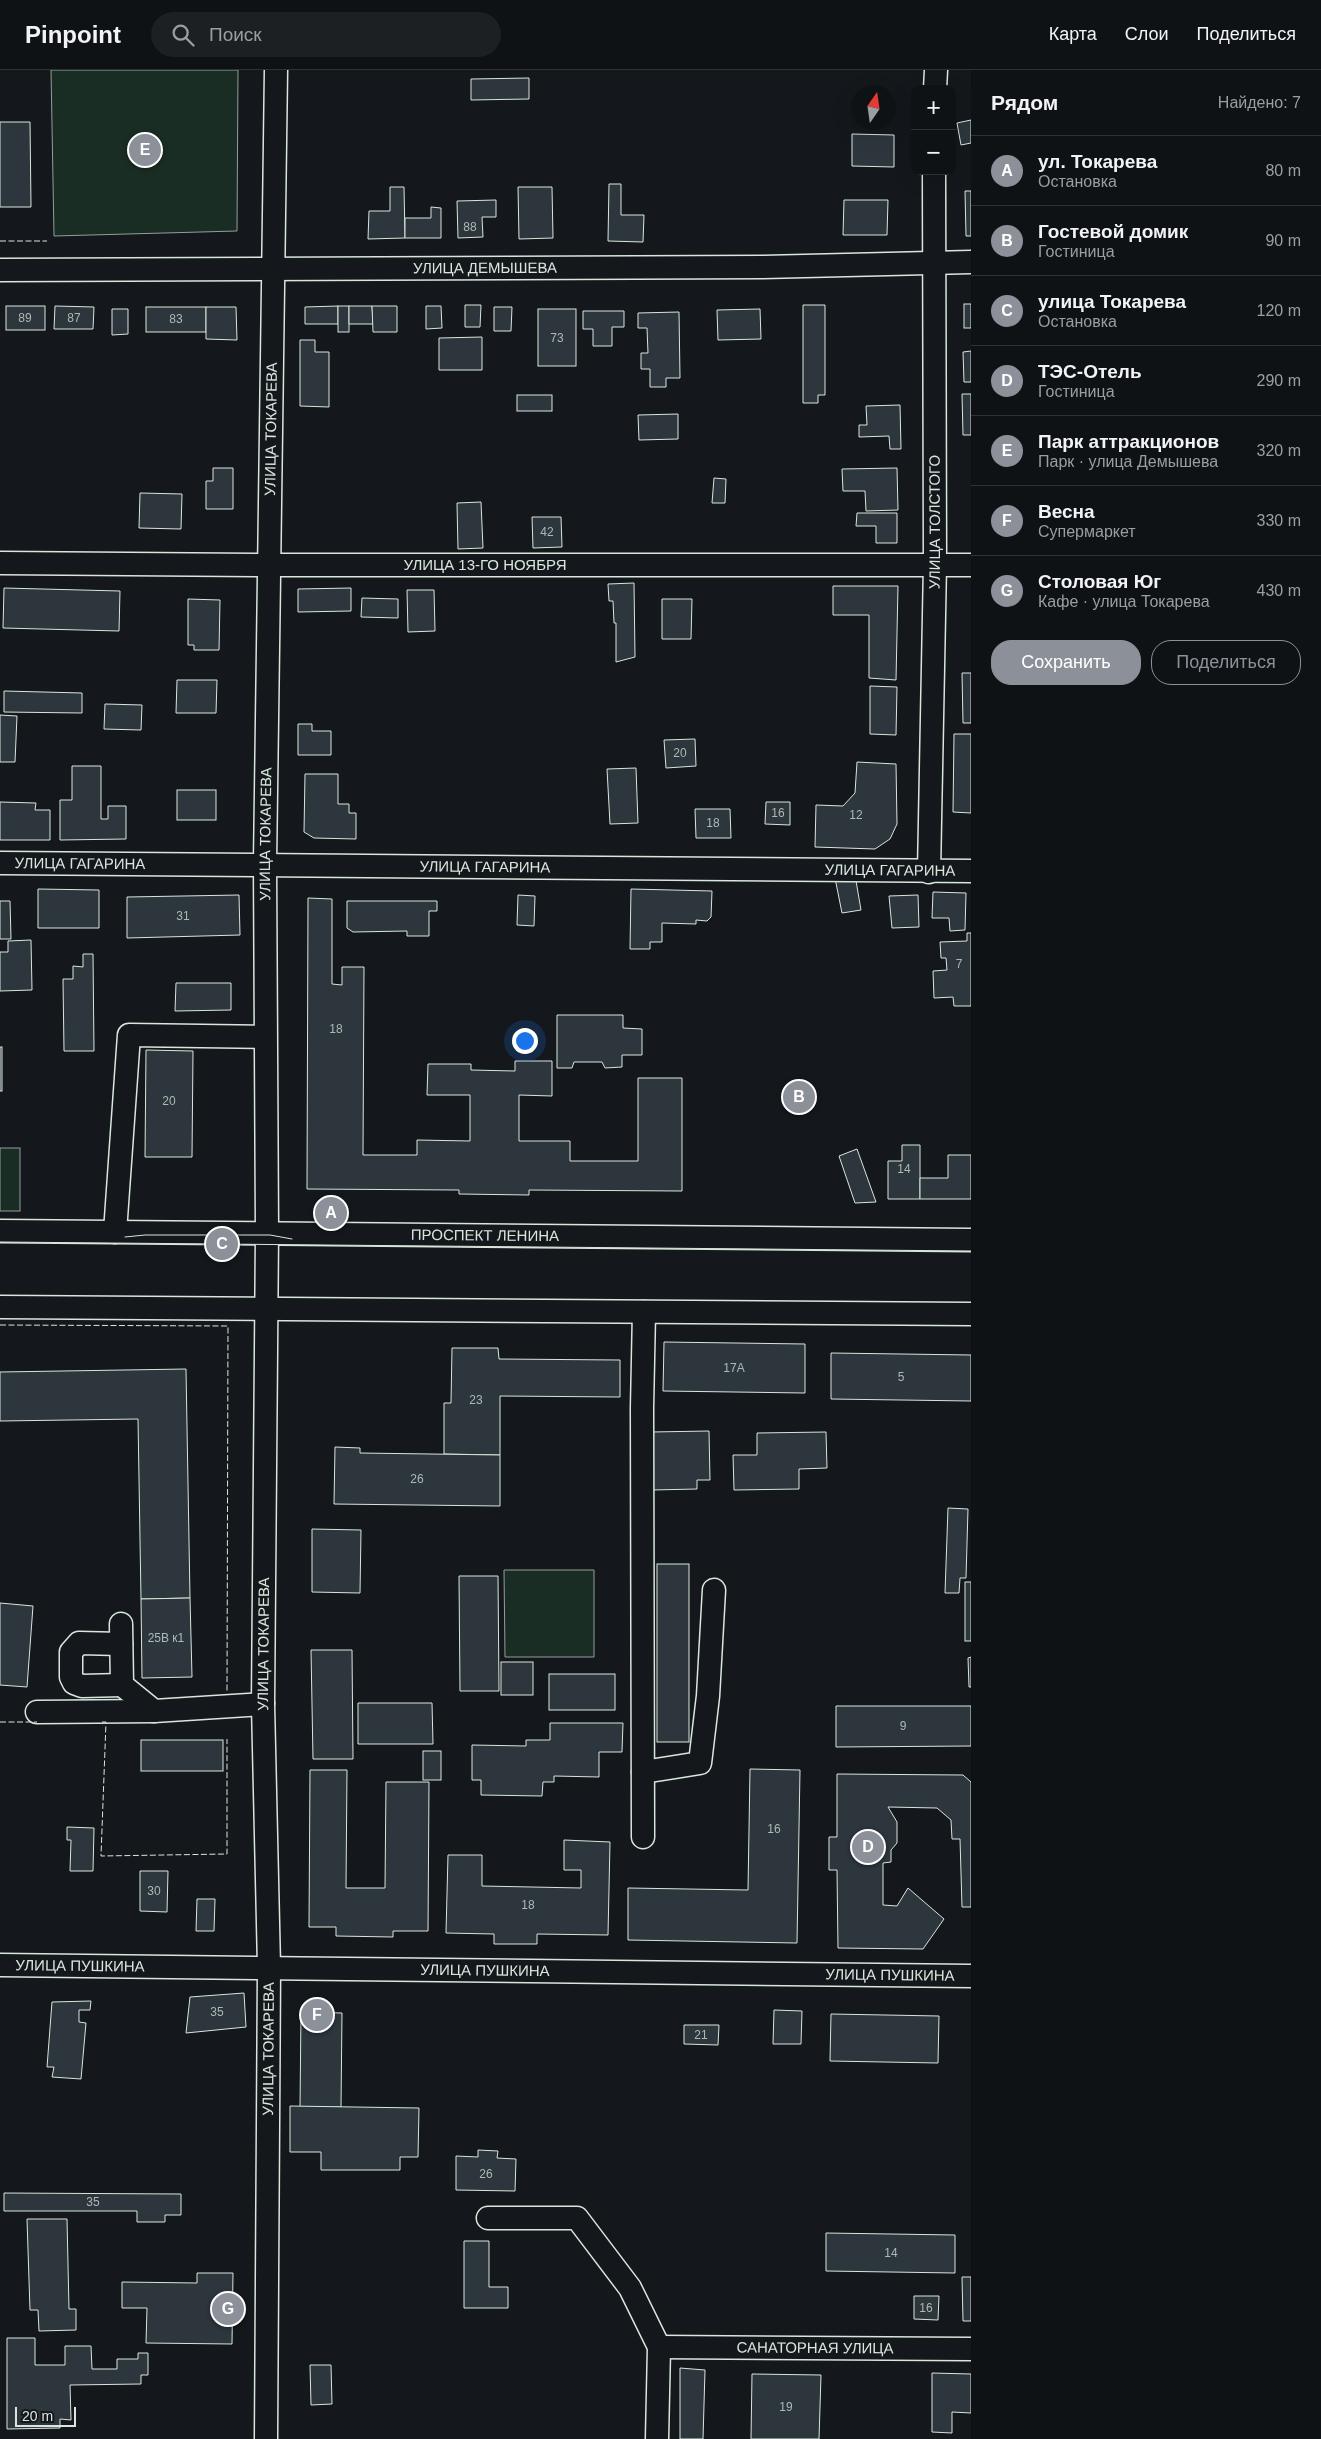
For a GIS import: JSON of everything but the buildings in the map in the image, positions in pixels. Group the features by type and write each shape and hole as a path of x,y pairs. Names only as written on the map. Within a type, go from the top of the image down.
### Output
{"street":[{"name":"УЛИЦА ТОКАРЕВА","path":"266,2439 269,1967 263,1704 267,1232 265,864 276,70"},
{"path":"935,85 936,70"},
{"name":"УЛИЦА ТОЛСТОГО","path":"929,872 935,564 934,175"},
{"name":"УЛИЦА ДЕМЫШЕВА","path":"0,270 273,270 935,264 971,262"},
{"name":"УЛИЦА 13-ГО НОЯБРЯ","path":"0,563 269,566 971,565"},
{"name":"УЛИЦА ГАГАРИНА","path":"0,863 971,871"},
{"path":"115,1232 129,1035 265,1036"},
{"name":"ПРОСПЕКТ ЛЕНИНА","path":"0,1231 971,1240"},
{"path":"0,1306 971,1314"},
{"path":"643,1837 644,1312"},
{"path":"643,1772 700,1763 708,1696 714,1590"},
{"path":"122,1685 121,1634 79,1643 71,1652 71,1677 74,1683 82,1686 122,1685 154,1711"},
{"path":"38,1712 154,1711 263,1704"},
{"name":"УЛИЦА ПУШКИНА","path":"0,1965 971,1976"},
{"path":"488,2218 577,2218 630,2288 659,2347 657,2439"},
{"name":"САНАТОРНАЯ УЛИЦА","path":"659,2347 971,2349"}],"green space":[{"path":"51,70 238,70 237,231 54,236"},
{"path":"0,1148 20,1148 20,1211 0,1211"},
{"path":"504,1570 594,1570 594,1657 505,1657"}],"tram line":[{"path":"125,1237 145,1235 270,1235 292,1239"},
{"path":"0,1242 971,1251"}],"fence":[{"path":"0,241 47,241"},
{"path":"0,1325 228,1326 227,1692"},
{"path":"0,1722 37,1722"},
{"path":"102,1722 106,1722 101,1856 227,1854 227,1739"}],"place":[{"name":"Парк аттракционов","path":"145,150"},
{"name":"Гостевой домик","path":"799,1097"},
{"name":"ул. Токарева","path":"331,1213"},
{"name":"улица Токарева","path":"222,1244"},
{"name":"ТЭС-Отель","path":"868,1847"},
{"name":"Весна","path":"317,2015"},
{"name":"Столовая Юг","path":"228,2309"}]}
